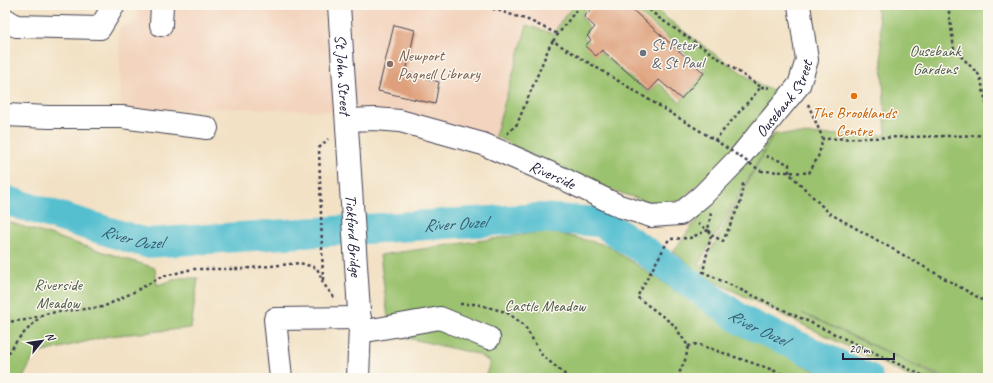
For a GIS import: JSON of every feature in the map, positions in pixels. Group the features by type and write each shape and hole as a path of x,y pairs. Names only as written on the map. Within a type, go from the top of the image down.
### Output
{"street":[{"path":"5,19 16,26 100,28 114,5"},
{"name":"St John Street","path":"339,5 348,145"},
{"name":"Ousebank Street","path":"744,165 799,85 807,60 798,5"},
{"path":"5,115 49,117 122,117 207,128"},
{"name":"Riverside","path":"347,120 375,118 400,121 484,144 564,179 619,206 651,216 680,214 744,165"},
{"name":"Tickford Bridge","path":"348,145 360,326 358,378"},
{"path":"281,378 276,319 360,326 440,318 489,338"}],"path":[{"path":"481,5 528,20 558,34"},
{"path":"484,144 505,136 517,124 550,45 580,5"},
{"path":"644,5 659,18 761,87 775,88"},
{"path":"948,5 954,49 980,76 988,111"},
{"path":"553,41 716,140 761,171 809,174 818,157 823,139 799,85"},
{"path":"716,140 761,87"},
{"path":"823,139 988,135"},
{"path":"5,322 26,320 49,313 103,307 161,277 192,269 241,269 300,263 317,268 323,283 320,148"},
{"path":"763,155 789,164 789,173 829,213 988,303"},
{"path":"708,230 711,235 723,241 741,201 744,165"},
{"path":"711,235 703,272 928,378"},
{"path":"669,239 637,296 674,325 688,346 686,358 677,378"},
{"path":"5,358 18,339 41,315"},
{"path":"688,346 697,344 770,369 791,378"}],"shaded area":[{"path":"139,5 573,5 555,30 526,23 495,136 392,114 244,108 121,111 119,28 138,21"}],"green space":[{"path":"574,5 589,5 581,16 589,27 584,38 649,93 659,83 680,102 706,71 630,5 649,5 706,48 761,86 785,94 742,143 681,200 660,206 609,189 530,154 495,136 527,25 554,34 561,21"},
{"name":"Ousebank Gardens","path":"876,5 988,5 988,378 945,378 802,313 941,378 912,378 703,276 673,251 757,141 773,136 774,134 886,135 880,27","holes":["771,139 702,266 699,264"]},
{"name":"Riverside Meadow","path":"5,221 155,268 157,285 180,278 198,278 191,328 109,336 35,354 23,378 5,378"},
{"name":"Castle Meadow","path":"548,231 607,245 731,328 829,378 485,378 490,362 477,354 390,334 380,255"}],"building":[{"name":"St Peter & St Paul","path":"595,5 627,5 704,73 681,99 659,80 649,91 602,50 596,56 585,46 591,40 587,36 595,27 584,17"},
{"name":"Newport Pagnell Library","path":"394,25 415,30 406,72 439,82 435,104 378,91"}],"waterway":[{"name":"River Ouzel","path":"5,200 146,243 539,218 601,222 645,251 743,321 868,378"}],"place":[{"name":"St Peter & St Paul","path":"643,53"},
{"name":"Newport Pagnell Library","path":"390,64"},
{"name":"The Brooklands Centre","path":"854,96"}]}
